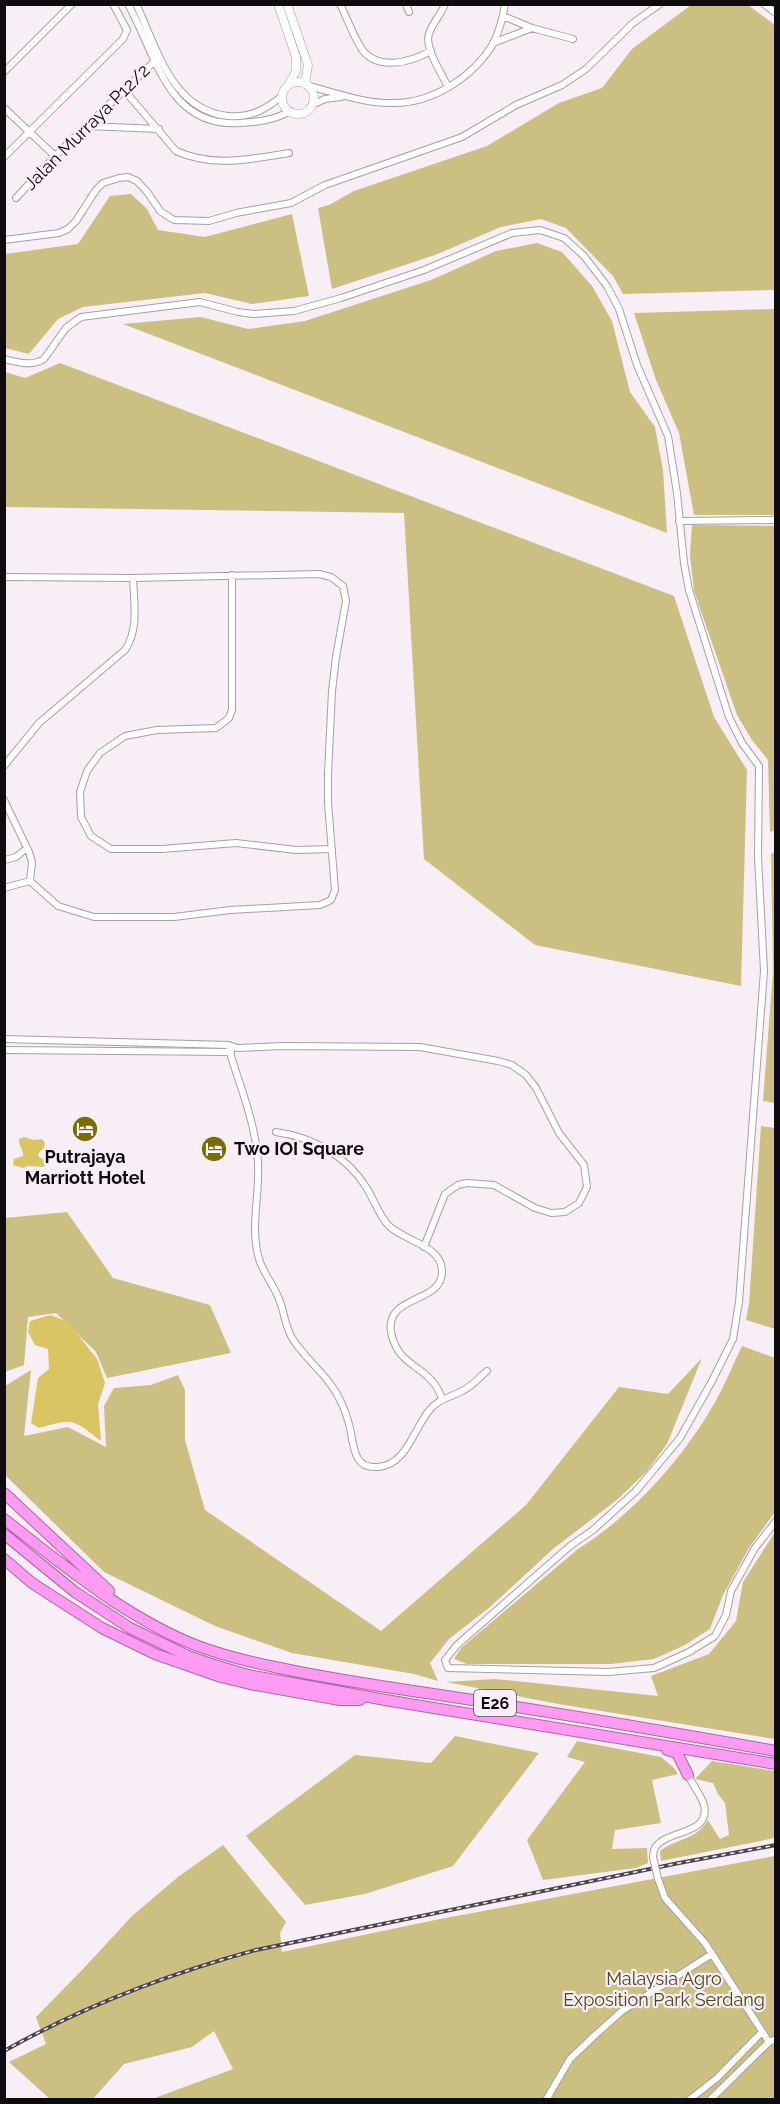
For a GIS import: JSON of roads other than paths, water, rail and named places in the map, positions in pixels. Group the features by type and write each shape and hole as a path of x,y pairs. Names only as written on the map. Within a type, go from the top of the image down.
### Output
{"highway":[{"path":"4,1493 129,1610"},
{"name":"E26","path":"4,1519 76,1576 129,1610 188,1642 215,1652 345,1681 545,1711 776,1751"},
{"name":"E26","path":"4,1534 75,1592 130,1628 188,1656 248,1675 391,1701 776,1764"},
{"path":"4,1559 32,1583 102,1628 155,1654 250,1684 340,1700 391,1701"},
{"path":"651,1743 661,1749 677,1753 688,1775"},
{"path":"688,1775 689,1762 698,1756 724,1756"}],"street":[{"path":"4,72 72,4"},
{"path":"4,157 123,39 127,30 113,4"},
{"path":"128,4 157,59 178,90 193,103 210,113 233,117 262,111 282,96"},
{"path":"136,4 161,76 175,97 188,109 206,119 233,124 278,118 290,111"},
{"path":"278,4 297,57 296,70 282,96 284,105 290,111 299,114 325,99 347,96"},
{"path":"287,4 308,65 307,85 313,93 312,105"},
{"path":"340,4 362,49 370,57 398,63 416,59 431,51"},
{"path":"406,4 409,12"},
{"path":"445,4 428,35 427,43 447,87"},
{"path":"290,84 297,82 347,96 394,104 416,101 440,92 462,78 479,62 493,43 506,4"},
{"path":"4,240 59,233 68,229 102,183 119,178 128,177 137,181 160,211 174,220 209,221 236,213 291,203 319,188 462,137 516,105 562,86 586,69 633,23 660,4"},
{"path":"764,4 776,13"},
{"path":"503,16 532,28 573,39"},
{"path":"493,43 532,28"},
{"name":"Jalan Murraya P12/2","path":"16,198 55,156 157,59"},
{"path":"124,90 176,151 212,161 234,162 289,153"},
{"path":"4,108 55,156"},
{"path":"87,126 159,129"},
{"path":"4,359 28,363 39,362 44,359 66,328 81,317 200,302 253,314 294,311 424,270 512,233 540,230 564,238 575,246 607,286 614,298 637,365 668,436 689,590 729,717 742,743 759,766 758,857 764,971 740,1302 733,1339 680,1438 636,1491 457,1646 446,1660 448,1668 608,1672 654,1668 689,1652 715,1636 726,1615 731,1591 755,1548 776,1521"},
{"path":"679,521 776,520"},
{"path":"4,577 133,578 319,574 331,577 343,586 346,602 332,691 328,774 335,890 331,900 321,905 230,910 174,917 94,917 58,906 30,881"},
{"path":"232,575 232,710 229,718 216,728 157,730 125,736 112,743 100,753 87,771 80,792 81,817 92,836 111,849 162,849 236,843 296,850 332,849"},
{"path":"4,766 39,723 125,650 131,642 134,632 133,578"},
{"path":"4,800 32,862 30,881"},
{"path":"5,860 16,857 27,848"},
{"path":"4,888 30,881"},
{"path":"4,1039 229,1045 237,1048 420,1047 461,1053 512,1065 526,1075 536,1088 559,1134 584,1165 586,1186 579,1203 566,1212 551,1213 535,1208 494,1185 467,1183 458,1185 444,1194 424,1247"},
{"path":"229,1045 256,1141 259,1183 256,1192 256,1242 261,1263 279,1297 292,1339 329,1380 341,1401 350,1426 356,1457 369,1467 388,1464 405,1451 429,1410 441,1399 464,1390 487,1371"},
{"path":"4,1050 230,1053 237,1048"},
{"path":"276,1132 307,1139 346,1162 367,1188 385,1222 406,1238 438,1256 442,1276 440,1282 430,1293 402,1306 393,1321 392,1334 402,1357 434,1382 441,1399"},
{"path":"688,1775 704,1805 703,1816 697,1827 663,1841 655,1848 653,1857 664,1898 705,1943 762,2032 772,2040 710,2100"},
{"path":"546,2100 570,2059 622,2011 712,1954"},
{"path":"688,2100 717,2078 762,2032"}],"railway":[{"path":"4,2051 65,2020 127,1993 256,1950 776,1845"}],"place":[{"name":"Putrajaya Marriott Hotel","path":"85,1129"},
{"name":"Two IOI Square","path":"214,1149"}],"park label":[{"name":"Malaysia Agro Exposition Park Serdang","path":"664,1989"}]}
